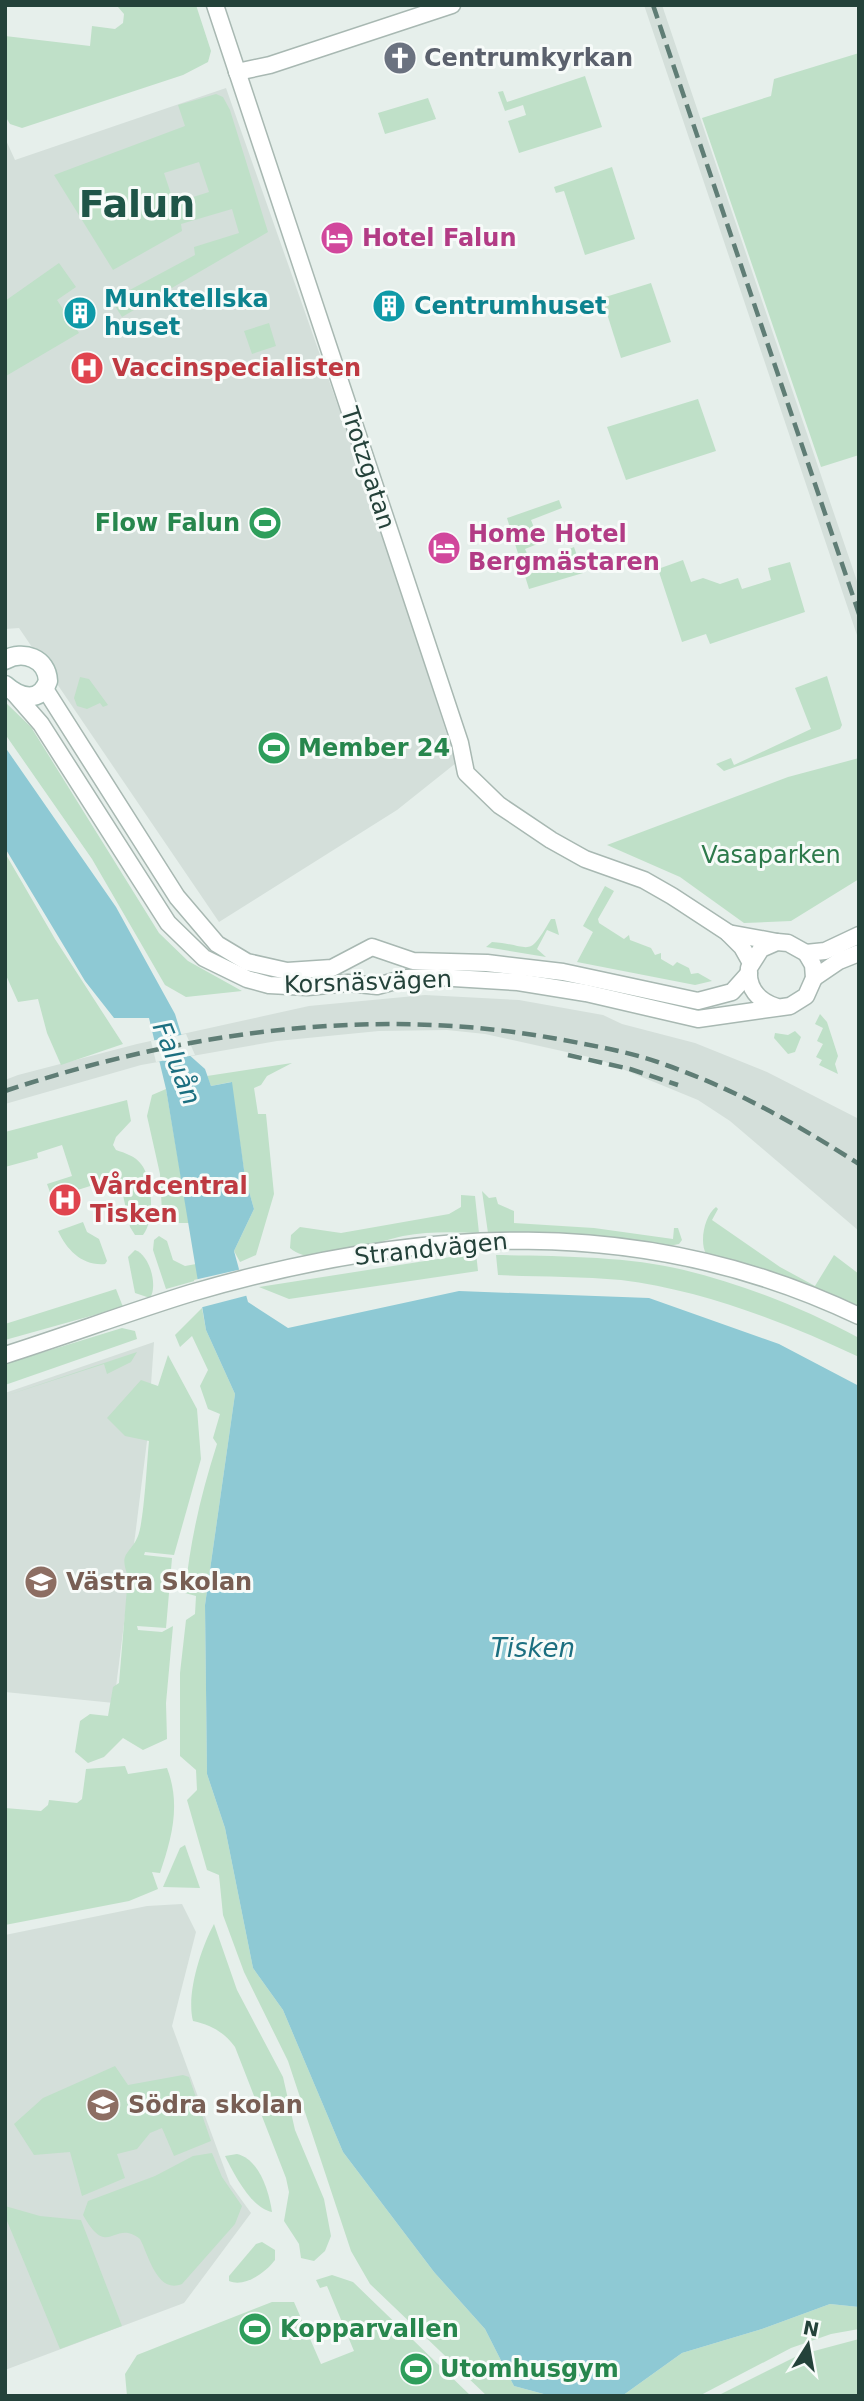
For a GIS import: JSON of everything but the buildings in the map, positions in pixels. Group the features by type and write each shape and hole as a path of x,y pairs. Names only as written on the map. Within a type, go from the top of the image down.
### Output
{"main road":[{"path":"5,660 21,655 38,661 48,674 45,689 33,697 9,690"}],"street":[{"name":"Trotzgatan","path":"215,5 460,743 466,773 499,806 594,862 644,880 727,932"},
{"path":"237,72 280,62 452,5"},
{"name":"Korsnäsvägen","path":"45,689 177,897 217,944 247,961 287,971 332,968 350,961 372,947 413,961 486,963 563,972 698,1001 732,992 750,967"},
{"name":"Korsnäsvägen","path":"9,690 41,724 168,923 188,944 229,972 269,985 377,986 406,978 437,977 518,982 586,993 698,1019 777,1007"},
{"path":"188,944 206,932"},
{"path":"727,932 788,943 806,953 813,965 814,978 802,1001 777,1007 760,999 750,982 750,967 742,947 727,932"},
{"path":"806,953 825,950 859,935"},
{"path":"750,967 761,949 777,942"},
{"path":"359,953 354,962 354,972 367,985"},
{"path":"814,978 839,961 859,953"},
{"name":"Strandvägen","path":"5,1355 194,1292 279,1270 438,1244 546,1239 623,1245 705,1262 800,1292 859,1316"}],"shaded area":[{"path":"644,5 662,5 859,587 859,641"},
{"path":"226,88 381,528 456,763 397,810 219,922 19,628 5,629 5,138 15,160"},
{"path":"425,995 519,1000 603,1015 622,1024 695,1043 767,1072 859,1119 859,1231 730,1121 698,1100 598,1059 485,1034 447,1030 379,1031 277,1041 141,1065 5,1104 5,1080 137,1044 309,1006"},
{"path":"154,1342 147,1441 114,1703 5,1692 5,1393"},
{"name":"Södra skolan","path":"182,1904 196,1932 172,2026 230,2184 251,2213 184,2303 5,2370 5,1935 147,1906"}],"green space":[{"path":"107,5 196,5 211,51 208,62 183,75 22,128 10,124 5,116 5,36 90,46 92,26 115,29 123,23 124,14 118,7"},
{"path":"859,53 859,455 821,467 702,118 771,96 774,79"},
{"path":"585,76 602,127 519,153 508,121 526,115 523,105 505,111 498,92 503,91 507,102"},
{"path":"216,94 223,97 230,110 268,232 122,317 111,300 195,255 194,247 239,233 232,209 181,224 182,231 113,270 54,175 185,126 178,105","holes":["199,162 209,192 174,203 164,173"]},
{"path":"428,98 436,119 385,134 378,113"},
{"path":"612,167 635,239 585,255 564,191 556,193 554,187"},
{"path":"59,263 76,287 57,300 79,333 6,376 5,301"},
{"path":"651,283 671,342 621,358 602,298"},
{"path":"269,323 276,346 252,354 244,331"},
{"path":"698,399 716,451 626,480 607,427"},
{"path":"559,500 562,508 531,520 540,543 525,549 532,565 574,547 583,573 529,589 507,518"},
{"path":"683,560 691,582 703,578 720,584 738,578 742,589 771,580 768,568 790,562 805,612 710,644 706,634 682,642 658,569"},
{"path":"827,676 842,725 840,729 724,771 716,764 731,758 734,765 811,729 795,688"},
{"path":"80,677 89,679 108,705 103,707 100,703 87,709 77,706 74,698"},
{"path":"5,702 31,727 159,933 188,961 242,991 186,997 165,985 92,859 5,734"},
{"name":"Vasaparken","path":"859,758 859,879 791,921 744,923 680,877 607,845 788,777"},
{"path":"5,853 55,939 123,1044 61,1065 47,1033 38,999 18,1002 5,973"},
{"path":"605,886 614,891 598,919 599,923 624,939 629,935 630,940 651,948 655,955 661,953 661,959 673,966 677,962 689,968 691,974 698,973 712,981 695,985 577,962 593,932 583,926"},
{"path":"551,919 555,919 559,935 547,930 537,949 546,957 486,947 492,942 522,947 533,945"},
{"path":"820,1014 827,1022 838,1056 835,1064 838,1074 819,1065 822,1060 816,1057 823,1044 817,1041 823,1028 815,1024"},
{"path":"795,1031 801,1037 795,1052 788,1054 774,1038 775,1033 788,1035"},
{"path":"292,1063 267,1076 261,1085 254,1088 258,1114 266,1114 274,1194 256,1255 240,1262 234,1251 254,1209 245,1177 231,1082 211,1086 207,1076"},
{"path":"166,1089 189,1223 175,1223 162,1213 160,1174 147,1116 152,1095"},
{"path":"127,1100 131,1121 116,1137 113,1145 116,1150 139,1161 148,1179 151,1210 143,1235 135,1235 130,1227 119,1177 52,1198 47,1184 72,1176 62,1145 37,1153 38,1158 5,1167 5,1132"},
{"path":"482,1191 489,1198 496,1197 498,1204 514,1211 514,1223 594,1228 673,1239 674,1228 678,1228 682,1240 679,1244 669,1246 578,1235 488,1233"},
{"path":"461,1195 475,1196 479,1233 413,1234 329,1256 314,1257 290,1248 291,1235 300,1227 341,1233 449,1214 461,1207"},
{"path":"716,1207 718,1209 712,1220 780,1267 815,1286 834,1255 859,1274 859,1310 814,1289 706,1254 704,1229"},
{"path":"83,1222 87,1232 99,1239 107,1261 105,1264 89,1262 76,1255 58,1231"},
{"path":"159,1236 167,1241 173,1260 185,1266 196,1264 198,1280 166,1289 153,1250 154,1240"},
{"path":"135,1250 145,1258 151,1271 153,1286 150,1298 135,1293 128,1257"},
{"path":"476,1253 478,1271 289,1299 259,1287"},
{"path":"496,1255 615,1259 662,1265 707,1276 774,1298 859,1338 859,1357 773,1320 682,1291 621,1280 498,1275"},
{"path":"116,1289 123,1307 5,1340 5,1324"},
{"path":"202,1308 206,1330 235,1394 205,1605 207,1774 225,1828 253,1968 283,2010 343,2152 434,2272 485,2329 514,2386 551,2396 487,2396 370,2284 351,2251 288,2061 244,1972 223,1915 219,1875 207,1870 187,1800 197,1790 196,1770 180,1756 180,1673 186,1620 195,1614 196,1596 185,1593 190,1555 201,1499 217,1444 213,1438 220,1414 208,1409 200,1386 208,1370 192,1336 180,1347 175,1335"},
{"path":"122,1328 135,1331 137,1339 5,1385 5,1364"},
{"path":"137,1352 131,1362 107,1374 104,1364 5,1396"},
{"path":"168,1355 197,1409 201,1459 174,1555 145,1552 144,1555 172,1558 166,1628 137,1626 138,1630 162,1632 173,1626 166,1703 167,1739 143,1750 123,1738 104,1757 88,1763 75,1752 80,1721 90,1714 108,1716 113,1687 119,1683 128,1576 124,1562 140,1528 149,1441 125,1436 107,1418 141,1380 158,1386"},
{"path":"125,1766 128,1774 167,1768 171,1781 174,1808 171,1834 160,1873 152,1872 158,1889 129,1901 5,1925 5,1808 41,1811 48,1805 49,1800 77,1803 82,1799 86,1769"},
{"path":"185,1845 200,1888 163,1887 180,1848"},
{"path":"214,1924 237,1990 283,2077 295,2130 324,2199 331,2236 325,2251 314,2261 301,2258 299,2244 284,2221 289,2192 286,2178 235,2047 217,2030 193,2021 191,2010 196,1971"},
{"path":"115,2066 128,2085 183,2075 189,2077 211,2141 174,2156 162,2128 150,2133 137,2149 117,2154 125,2178 82,2196 70,2152 34,2155 14,2124 43,2098"},
{"path":"212,2153 222,2177 242,2206 235,2224 182,2284 173,2286 160,2279 140,2239 123,2233 105,2237 99,2235 83,2215 88,2201 155,2176 193,2156"},
{"path":"237,2154 251,2162 262,2177 272,2212 257,2204 238,2181 225,2156"},
{"path":"5,2206 40,2216 81,2220 122,2326 60,2349 5,2216"},
{"path":"262,2242 275,2250 275,2260 271,2265 248,2281 229,2281 229,2276 256,2244"},
{"name":"Kopparvallen","path":"332,2275 353,2282 471,2396 127,2396 125,2374 137,2355 272,2302 294,2302 321,2364 354,2351 327,2286 320,2288 316,2280"},
{"path":"830,2304 859,2307 859,2329 831,2334 791,2348 699,2396 622,2396 682,2353 762,2329"},
{"path":"859,2339 859,2396 717,2396 799,2355"}],"water":[{"name":"Tisken","path":"5,747 116,907 175,1014 187,1053 205,1069 211,1086 232,1082 245,1177 254,1209 234,1251 248,1302 288,1328 459,1291 649,1298 779,1344 859,1386 859,2307 830,2304 762,2329 682,2353 622,2396 551,2396 514,2386 485,2329 434,2272 343,2152 283,2010 253,1968 225,1828 207,1774 205,1605 235,1394 206,1330 166,1089 149,1018 114,1018 85,981 5,848"}],"pier":[{"path":"186,1034 195,1055 156,1062 151,1041"},
{"path":"242,1269 249,1295 199,1308 194,1280"}],"railway":[{"path":"653,5 859,614"},
{"path":"5,1091 140,1053 279,1030 419,1024 489,1029 599,1047 666,1065 717,1085 765,1109 859,1164"},
{"path":"568,1055 630,1069 678,1085"}],"place":[{"name":"Centrumkyrkan","path":"400,58"},
{"name":"Hotel Falun","path":"337,238"},
{"name":"Centrumhuset","path":"389,306"},
{"name":"Munktellska huset","path":"80,313"},
{"name":"Vaccinspecialisten","path":"87,368"},
{"name":"Flow Falun","path":"265,523"},
{"name":"Home Hotel Bergmästaren","path":"444,548"},
{"name":"Member 24","path":"274,748"},
{"name":"Vårdcentral Tisken","path":"65,1200"},
{"name":"Västra Skolan","path":"41,1582"},
{"name":"Södra skolan","path":"103,2105"},
{"name":"Kopparvallen","path":"255,2329"},
{"name":"Utomhusgym","path":"416,2369"}],"district":[{"name":"Falun","path":"137,204"}],"water label":[{"name":"Faluån","path":"177,1063"}]}
